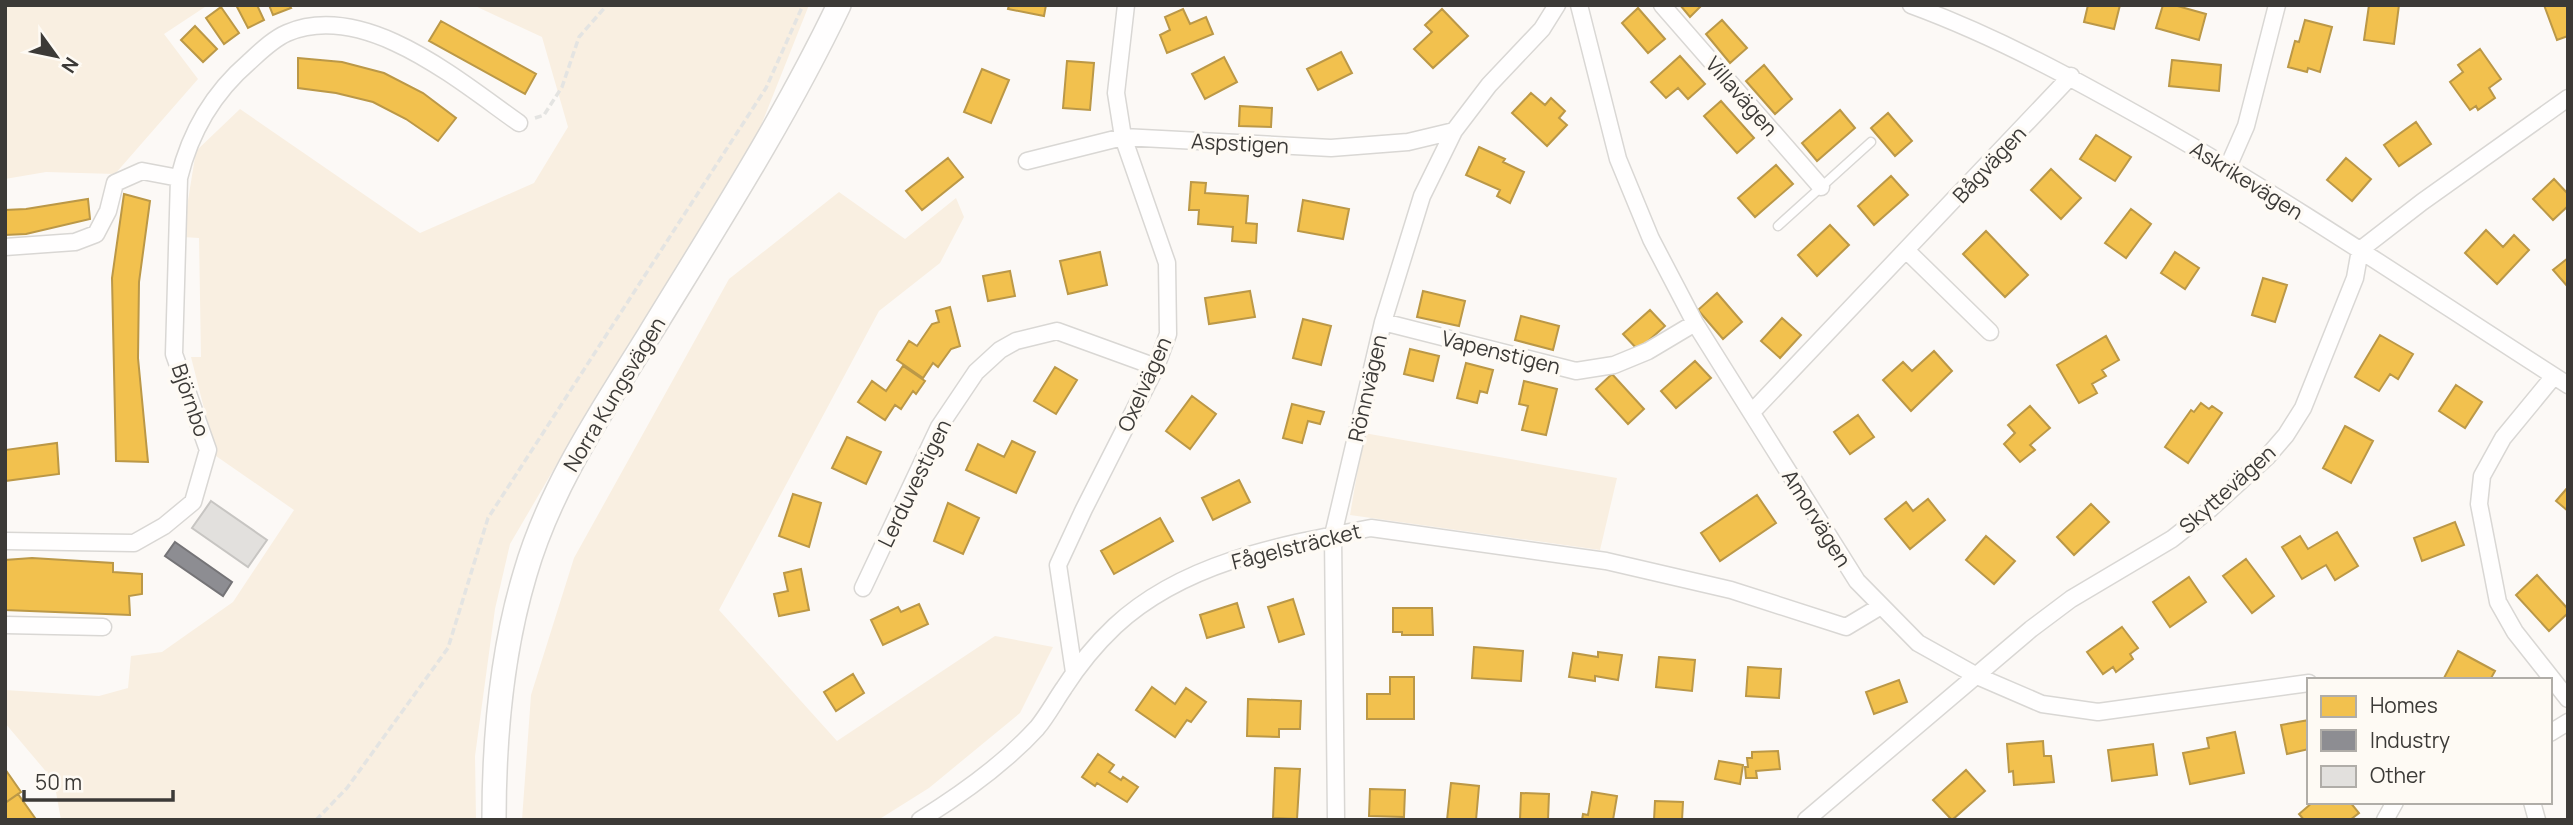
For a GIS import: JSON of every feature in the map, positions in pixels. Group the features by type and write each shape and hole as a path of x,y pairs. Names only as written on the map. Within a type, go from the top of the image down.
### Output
{"main road":[{"name":"Norra Kungsvägen","path":"494,820 496,735 504,663 525,573 544,520 578,452 730,204 822,41 839,5"}],"street":[{"name":"Oxelvägen","path":"1074,672 1058,565 1156,367 1168,334 1167,263 1123,137 1116,93 1126,5"},
{"name":"Rönnvägen","path":"1336,820 1333,535 1383,322 1422,196 1454,131 1489,85 1542,29 1557,5"},
{"name":"Amorvägen","path":"1579,5 1618,159 1651,239 1695,324 1857,581 1918,643 1977,676 2042,704 2098,712 2307,683"},
{"name":"Villavägen","path":"1662,5 1821,187"},
{"name":"Askrikevägen","path":"1911,5 1967,26 2071,76 2228,167 2561,380"},
{"path":"2228,167 2246,126 2277,5"},
{"name":"Björnbo","path":"5,541 134,543 164,526 193,502 208,450 174,354 179,178 186,151 198,123 225,88 263,50 286,33 304,28 332,25 363,29 399,42 519,123"},
{"name":"Bågvägen","path":"1752,412 2071,76"},
{"path":"2360,250 2422,202 2568,98"},
{"name":"Aspstigen","path":"1027,161 1123,137 1331,148 1408,142 1454,131"},
{"path":"5,247 75,242 96,234 108,211 115,183 142,172 179,178"},
{"path":"1906,250 1990,332"},
{"name":"Skyttevägen","path":"1806,820 2031,629 2071,599 2172,539 2210,509 2267,457 2286,435 2303,408 2355,278 2360,250"},
{"name":"Vapenstigen","path":"1383,322 1576,371 1614,365 1648,351 1695,324"},
{"name":"Lerduvestigen","path":"863,588 939,427 976,372 1000,350 1016,341 1057,331 1156,367"},
{"path":"2551,678 2515,632 2498,602 2479,505 2482,476 2503,438 2561,380"},
{"name":"Fågelsträcket","path":"920,820 972,788 1037,727 1074,672 1115,626 1161,591 1243,555 1371,528 1606,561 1731,590 1846,627 1881,606"},
{"path":"5,625 103,627"},
{"path":"2552,679 2568,699"},
{"path":"2552,732 2568,722"},
{"path":"2385,820 2394,804"}],"lane":[{"path":"1778,226 1871,142"}],"path":[{"path":"519,123 544,115 562,87 579,37 607,5"},
{"path":"316,820 347,788 448,648 488,518 766,89 803,5"}],"shaded area":[{"path":"5,5 208,5 164,34 198,79 115,174 46,172 5,179"},
{"path":"473,5 809,5 752,148 582,421 510,544 495,609 475,756 476,820 61,820 54,781 5,723 5,690 99,696 128,688 131,656 162,652 233,602 294,510 216,456 191,357 201,357 199,238 182,237 196,151 240,109 420,233 534,183 568,127 542,37"},
{"path":"839,192 905,239 956,198 964,217 940,263 879,311 719,610 837,741 995,636 1053,647 1020,713 929,788 878,820 522,820 531,695 574,558 729,279"},
{"path":"1364,433 1617,478 1600,550 1350,515"}],"building: Homes":[{"path":"236,5 257,5 264,20 248,28"},
{"path":"269,5 289,5 291,8 273,15"},
{"path":"1009,5 1046,5 1044,16 1008,9"},
{"path":"1680,5 1702,5 1690,17"},
{"path":"2088,5 2120,5 2114,29 2084,22"},
{"path":"2163,5 2174,5 2206,14 2199,40 2156,28"},
{"path":"2369,5 2399,5 2394,44 2364,40"},
{"path":"2544,5 2568,5 2568,36 2557,40"},
{"path":"221,7 239,33 224,44 206,18"},
{"path":"1638,8 1665,39 1648,53 1622,23"},
{"path":"1183,9 1190,24 1206,17 1213,34 1167,53 1160,35 1170,30 1165,17"},
{"path":"1442,9 1468,36 1433,68 1414,49 1432,32 1425,25"},
{"path":"1722,20 1747,48 1730,63 1706,34"},
{"path":"2305,20 2332,27 2320,72 2288,67 2295,41 2299,42"},
{"path":"441,21 536,74 525,94 429,41"},
{"path":"195,26 217,49 203,62 181,40"},
{"path":"2480,49 2501,79 2489,88 2495,98 2478,110 2476,106 2470,110 2450,82 2463,72 2458,65"},
{"path":"1341,52 1352,73 1318,90 1307,69"},
{"path":"1680,56 1705,84 1688,99 1678,88 1666,98 1651,82"},
{"path":"1224,57 1237,82 1205,99 1192,74"},
{"path":"298,58 342,62 384,73 423,93 456,118 438,141 406,119 373,102 298,88"},
{"path":"2172,60 2221,65 2219,91 2169,86"},
{"path":"1067,61 1094,63 1090,110 1063,108"},
{"path":"1764,65 1792,99 1775,114 1746,81"},
{"path":"982,69 1009,80 991,123 964,112"},
{"path":"1531,93 1545,105 1551,98 1565,111 1559,118 1567,125 1547,146 1512,113"},
{"path":"1721,101 1754,138 1737,153 1704,116"},
{"path":"1240,106 1272,108 1271,127 1239,126"},
{"path":"1840,110 1855,128 1817,161 1802,143"},
{"path":"1888,113 1912,141 1895,156 1871,128"},
{"path":"2416,122 2431,144 2399,166 2384,145"},
{"path":"2096,135 2131,157 2115,181 2080,159"},
{"path":"1479,147 1505,159 1503,162 1524,172 1510,203 1497,196 1500,190 1466,175"},
{"path":"948,158 963,177 922,210 906,191"},
{"path":"2346,158 2371,179 2352,201 2327,180"},
{"path":"1776,165 1793,184 1755,217 1738,198"},
{"path":"2051,169 2081,198 2061,219 2031,190"},
{"path":"1891,176 1908,195 1874,225 1858,206"},
{"path":"2554,179 2568,194 2568,206 2553,220 2533,199"},
{"path":"1191,182 1206,183 1205,193 1248,196 1246,223 1257,224 1256,243 1232,241 1233,227 1198,224 1199,210 1189,210"},
{"path":"124,194 150,201 139,282 138,358 148,462 116,461 112,278"},
{"path":"88,199 90,219 26,234 5,235 5,210"},
{"path":"1303,200 1349,209 1343,239 1298,231"},
{"path":"2131,209 2151,224 2126,258 2105,243"},
{"path":"1830,225 1849,245 1817,276 1798,255"},
{"path":"2486,230 2503,247 2514,235 2529,250 2497,284 2465,253"},
{"path":"1986,231 2028,275 2005,297 1963,254"},
{"path":"1100,252 1107,285 1068,294 1060,261"},
{"path":"2175,252 2199,268 2185,289 2161,273"},
{"path":"2568,258 2568,287 2553,270"},
{"path":"1010,271 1015,296 988,301 983,276"},
{"path":"2263,278 2287,285 2275,322 2252,315"},
{"path":"1250,291 1255,317 1209,324 1205,298"},
{"path":"1423,291 1465,301 1459,326 1417,317"},
{"path":"1717,293 1742,322 1723,339 1698,310"},
{"path":"950,307 960,346 951,349 938,367 933,363 923,378 897,360 909,341 917,346 932,324 939,322 936,311"},
{"path":"1650,310 1665,326 1638,350 1623,334"},
{"path":"1521,316 1559,326 1553,350 1515,340"},
{"path":"1782,318 1801,335 1780,358 1761,341"},
{"path":"1303,319 1331,326 1321,365 1293,358"},
{"path":"2380,335 2413,354 2398,379 2390,374 2379,391 2355,377"},
{"path":"2106,336 2119,360 2102,370 2106,376 2092,384 2097,393 2079,403 2057,365"},
{"path":"1410,349 1439,356 1433,381 1404,374"},
{"path":"1934,351 1952,371 1911,411 1883,380 1903,362 1912,371"},
{"path":"1695,361 1711,378 1676,408 1661,391"},
{"path":"1466,363 1493,370 1487,393 1480,391 1477,403 1457,398"},
{"path":"903,366 925,381 916,394 913,391 901,409 895,405 885,420 858,402 872,381 886,391"},
{"path":"1055,367 1077,380 1056,414 1034,401"},
{"path":"1612,374 1644,409 1628,424 1596,389"},
{"path":"1524,381 1557,389 1546,435 1522,430 1528,406 1519,404"},
{"path":"2456,385 2482,402 2465,428 2439,411"},
{"path":"1192,396 1216,414 1190,449 1166,431"},
{"path":"2201,403 2222,413 2188,463 2165,447 2191,410 2194,412"},
{"path":"1292,404 1324,412 1320,424 1308,421 1302,443 1283,438"},
{"path":"2030,406 2050,428 2030,445 2035,450 2020,462 2004,444 2015,433 2008,425"},
{"path":"1858,415 1874,437 1850,454 1834,432"},
{"path":"2345,426 2373,441 2351,483 2323,468"},
{"path":"847,437 881,452 866,484 832,468"},
{"path":"1012,441 1035,452 1016,493 966,470 978,444 1004,457"},
{"path":"57,443 59,474 5,481 5,450"},
{"path":"1239,480 1250,502 1213,520 1202,498"},
{"path":"2568,487 2568,511 2556,501"},
{"path":"793,494 821,503 809,547 779,536"},
{"path":"1757,495 1776,523 1720,561 1701,533"},
{"path":"1928,499 1945,520 1910,549 1885,519 1906,502 1913,511"},
{"path":"948,503 979,518 963,554 934,541"},
{"path":"2091,504 2109,522 2074,555 2057,537"},
{"path":"1160,518 1173,541 1114,574 1101,551"},
{"path":"2455,522 2464,545 2422,561 2414,538"},
{"path":"2337,532 2358,566 2335,580 2326,565 2302,579 2282,547 2300,536 2308,549"},
{"path":"1986,536 2015,561 1994,584 1966,560"},
{"path":"32,558 113,563 113,572 142,574 142,594 129,596 130,615 5,610 5,560"},
{"path":"2246,559 2274,596 2252,613 2223,576"},
{"path":"801,569 809,610 779,616 774,594 788,591 784,573"},
{"path":"2537,575 2568,609 2568,613 2549,631 2516,595"},
{"path":"2189,577 2206,602 2170,627 2153,602"},
{"path":"1293,599 1304,634 1279,642 1268,607"},
{"path":"1237,603 1244,627 1207,638 1200,615"},
{"path":"919,604 928,624 883,645 871,620 898,607 901,612"},
{"path":"1393,608 1432,608 1433,635 1402,635 1402,632 1393,632"},
{"path":"2122,627 2138,648 2130,654 2133,659 2116,672 2113,667 2103,674 2087,652"},
{"path":"1474,647 1523,651 1521,681 1472,678"},
{"path":"2458,651 2495,671 2491,678 2444,678"},
{"path":"1598,652 1622,655 1618,680 1595,676 1595,681 1569,677 1573,653 1598,657"},
{"path":"1659,657 1695,660 1692,691 1656,687"},
{"path":"1748,667 1781,669 1779,698 1746,696"},
{"path":"853,674 864,693 836,711 824,692"},
{"path":"1390,677 1414,677 1414,719 1367,719 1367,694 1390,694"},
{"path":"1899,680 1907,702 1874,714 1866,692"},
{"path":"1152,687 1175,704 1186,688 1206,702 1191,722 1187,720 1175,737 1136,710"},
{"path":"1248,699 1301,701 1300,729 1279,729 1279,737 1247,736"},
{"path":"2307,720 2307,749 2287,754 2281,725"},
{"path":"2235,732 2244,773 2190,784 2183,753 2209,748 2207,738"},
{"path":"2043,741 2044,756 2051,756 2054,782 2014,785 2013,771 2009,772 2007,744"},
{"path":"2153,744 2157,775 2112,781 2108,750"},
{"path":"1778,751 1780,769 1756,771 1757,778 1746,778 1747,758 1752,758 1752,752"},
{"path":"1098,754 1114,765 1109,772 1138,787 1127,802 1082,777"},
{"path":"1719,761 1743,765 1740,784 1715,779"},
{"path":"1275,768 1300,769 1297,819 1273,818"},
{"path":"5,769 21,792 5,803"},
{"path":"1966,770 1985,791 1952,820 1933,800"},
{"path":"1451,783 1479,786 1476,820 1447,820"},
{"path":"1370,789 1405,790 1404,817 1369,816"},
{"path":"1592,792 1617,796 1613,820 1582,820 1583,814 1588,815"},
{"path":"1521,793 1549,794 1548,820 1520,820"},
{"path":"18,794 35,818 32,820 5,820 5,803"},
{"path":"1655,801 1683,802 1682,820 1654,820"},
{"path":"2311,804 2352,804 2359,813 2350,820 2304,820 2299,814"}],"building: Industry":[{"path":"175,542 232,582 223,596 165,556"}],"building: Other":[{"path":"211,501 267,540 248,567 192,528"}]}
